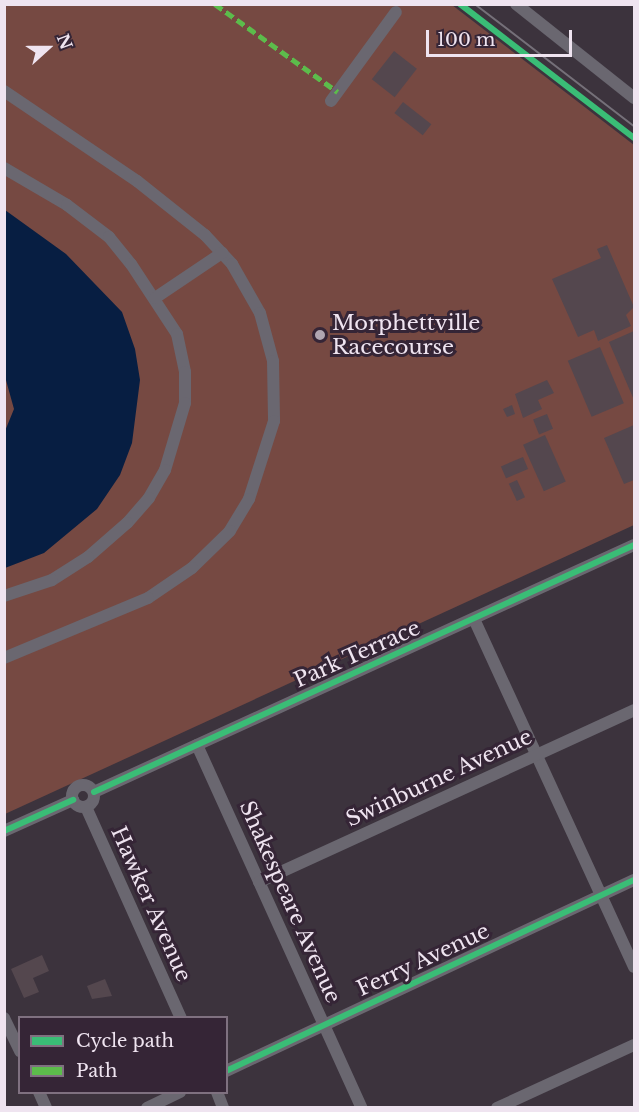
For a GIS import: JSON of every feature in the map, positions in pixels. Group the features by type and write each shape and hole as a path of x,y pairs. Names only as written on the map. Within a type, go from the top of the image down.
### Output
{"street":[{"path":"515,6 634,98"},
{"path":"331,101 396,12"},
{"path":"4,91 137,181 222,253 260,313 273,361 274,421 249,499 230,531 200,561 148,598 4,658"},
{"path":"4,168 67,205 109,237 155,298 177,334 185,372 185,403 165,470 150,498 88,557 52,580 4,596"},
{"path":"155,298 222,253"},
{"name":"Park Terrace","path":"94,792 634,545"},
{"path":"474,619 634,967"},
{"name":"Swinburne Avenue","path":"259,882 634,710"},
{"name":"Shakespeare Avenue","path":"197,745 362,1107"},
{"path":"79,786 89,786 94,792 93,802 86,807 73,800 73,792 79,786"},
{"path":"4,831 73,800"},
{"name":"Hawker Avenue","path":"86,807 182,1016"},
{"name":"Ferry Avenue","path":"228,1070 634,880"},
{"path":"4,1018 18,1047"},
{"path":"497,1107 634,1045"},
{"path":"147,1107 176,1094"}],"shaded area":[{"name":"Morphettville Racecourse","path":"4,5 452,5 634,145 634,525 5,814"}],"water":[{"path":"5,210 66,254 122,312 135,349 140,380 132,443 120,475 97,509 44,553 5,568 5,431 14,409 4,373"}],"building":[{"path":"394,51 417,69 395,97 372,79"},
{"path":"403,102 431,124 423,135 394,113"},
{"path":"607,245 634,307 626,315 631,326 598,341 594,330 578,337 552,279 601,258 597,249"},
{"path":"634,331 634,400 609,342"},
{"path":"600,347 624,403 592,417 568,361"},
{"path":"547,380 554,393 538,400 542,409 523,418 515,394"},
{"path":"512,405 515,414 507,417 503,409"},
{"path":"547,414 553,429 539,434 533,420"},
{"path":"634,425 634,480 624,484 604,438"},
{"path":"545,435 566,482 544,491 523,445"},
{"path":"523,457 528,469 506,478 501,466"},
{"path":"517,480 525,497 517,501 509,484"},
{"path":"42,955 49,971 33,978 39,992 24,998 11,969"},
{"path":"105,979 112,996 92,999 87,986"}],"tram line":[{"path":"475,4 634,126"}],"marked path":[{"path":"215,4 338,92"}],"cycle path":[{"path":"460,4 634,138"},
{"path":"94,792 634,545"},
{"path":"4,831 73,800"},
{"path":"228,1070 634,880"}],"place":[{"name":"Morphettville Racecourse","path":"320,335"}]}
